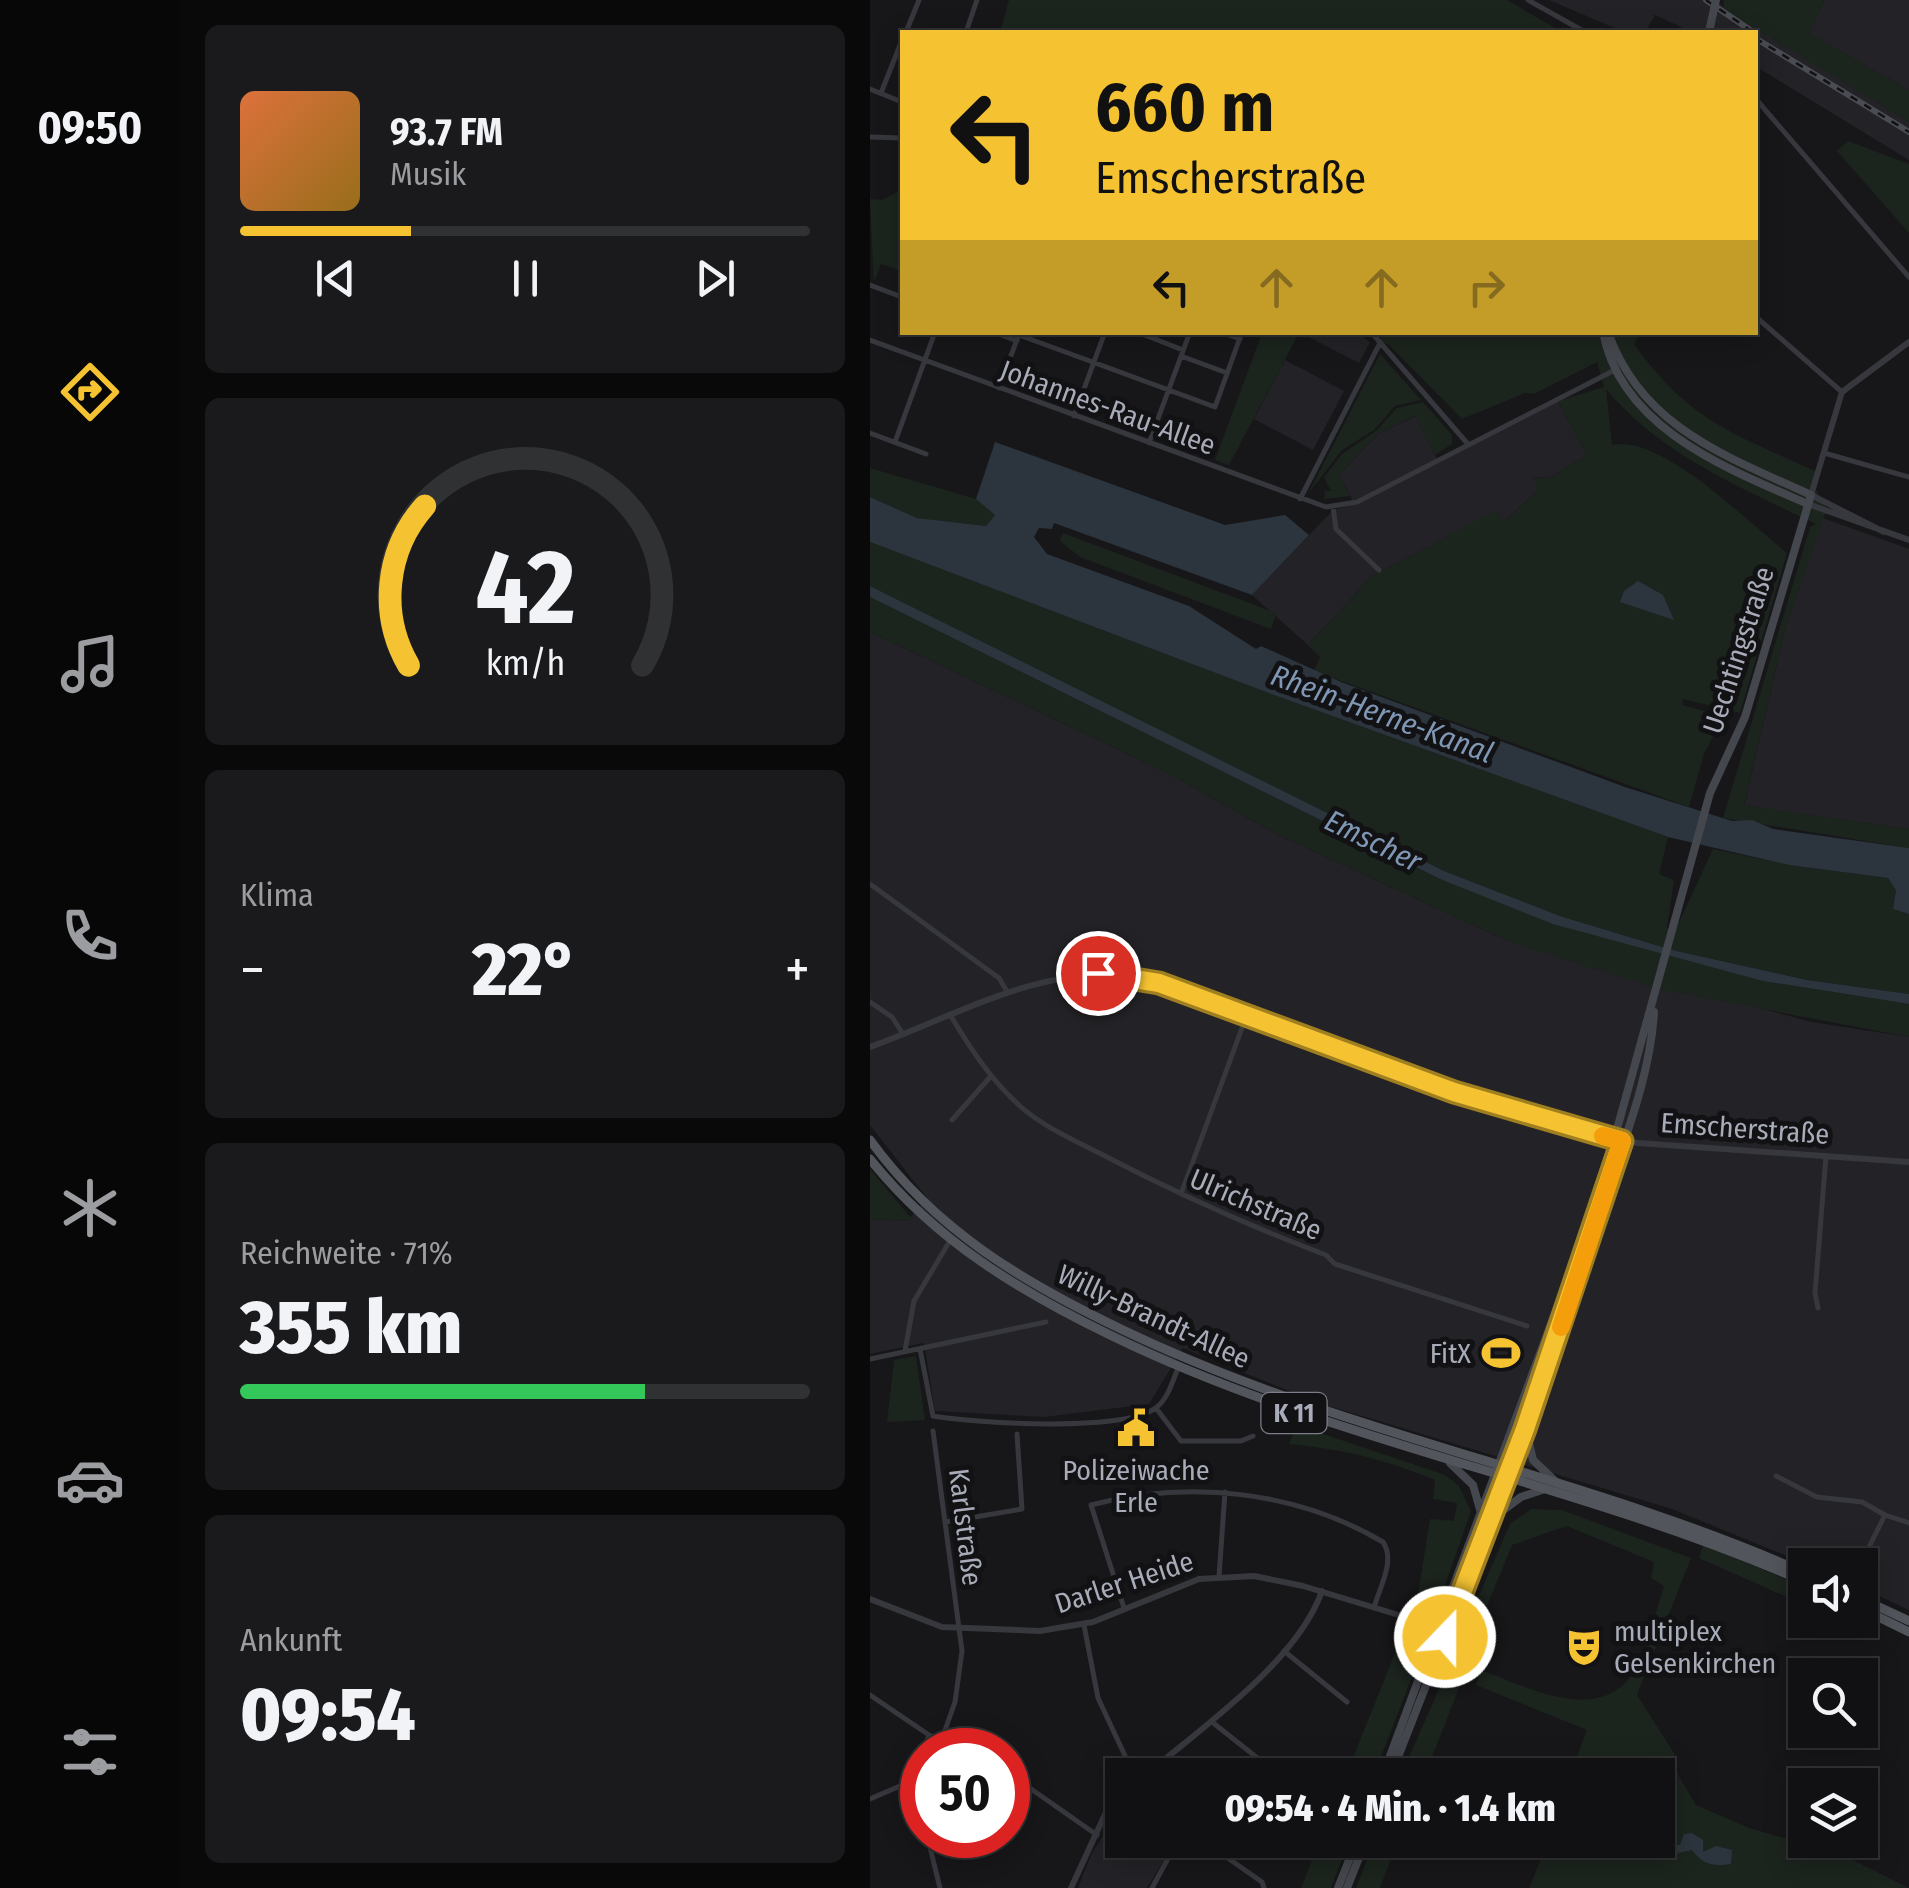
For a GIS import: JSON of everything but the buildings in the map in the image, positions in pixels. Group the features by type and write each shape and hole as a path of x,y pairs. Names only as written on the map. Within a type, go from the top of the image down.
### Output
{"main road":[{"path":"1709,30 1716,0"},
{"path":"1606,335 1637,405 1664,428 1809,500"},
{"name":"Uechtingstraße","path":"1618,1140 1706,805 1745,717 1809,500"},
{"name":"Willy-Brandt-Allee","path":"870,1140 953,1237"},
{"path":"1397,1758 1481,1516 1525,1429 1618,1140"},
{"path":"1389,1758 1491,1520 1618,1140"},
{"name":"Willy-Brandt-Allee","path":"870,1159 922,1217 1059,1298 1180,1362 1332,1426 1450,1463 1558,1484 1672,1520 1788,1566"},
{"name":"Willy-Brandt-Allee","path":"1180,1362 1504,1473 1542,1490 1666,1528 1788,1575"},
{"path":"1525,1429 1533,1460 1558,1484"},
{"path":"1450,1463 1472,1485 1481,1516"},
{"path":"1491,1520 1521,1497 1542,1490"},
{"path":"1878,1607 1909,1622"},
{"path":"1878,1617 1909,1632"},
{"path":"1338,1888 1350,1858"},
{"path":"1348,1888 1359,1858"}],"street":[{"path":"907,30 919,0"},
{"path":"967,30 976,0"},
{"path":"1528,0 1581,30"},
{"path":"881,94 900,45"},
{"path":"870,89 900,101"},
{"path":"1758,101 1909,277"},
{"path":"870,138 900,138"},
{"path":"870,285 900,296"},
{"path":"1758,319 1842,392 1909,342"},
{"path":"895,442 935,335"},
{"path":"1074,416 1104,335"},
{"path":"1143,335 1227,373"},
{"path":"1148,443 1189,335"},
{"path":"1373,335 1468,444"},
{"path":"999,388 1019,336 1215,407 1241,336"},
{"name":"Johannes-Rau-Allee","path":"870,340 1300,499 1333,507"},
{"path":"1300,499 1380,343"},
{"path":"1379,570 1336,529 1333,507 1357,502 1618,369"},
{"name":"Uechtingstraße","path":"1809,500 1842,392"},
{"path":"870,433 926,454"},
{"path":"1824,453 1909,476"},
{"path":"1809,500 1909,540"},
{"path":"870,884 1000,978 1008,992"},
{"name":"Emscherstraße","path":"870,1047 1008,992 1075,974 1126,975 1454,1092 1618,1140 1909,1162"},
{"path":"870,1002 892,1017 904,1035"},
{"name":"Ulrichstraße","path":"951,1016 991,1076 1044,1124 1181,1194 1367,1277 1527,1326"},
{"path":"1181,1194 1246,1016"},
{"path":"952,1120 991,1076"},
{"path":"1818,1308 1815,1294 1826,1156"},
{"path":"905,1352 914,1301 953,1237"},
{"path":"870,1360 1046,1322"},
{"path":"920,1350 933,1416 1033,1424 1138,1415 1156,1408 1180,1362"},
{"path":"1156,1408 1181,1441 1241,1441 1252,1436"},
{"name":"Karlstraße","path":"933,1431 959,1628 960,1679 946,1728"},
{"path":"945,1522 1022,1509 1018,1434"},
{"path":"1776,1476 1817,1497 1862,1502 1909,1523"},
{"path":"1219,1576 1225,1492"},
{"path":"1124,1608 1091,1505 1159,1495 1225,1492 1309,1509 1382,1542 1388,1550 1386,1570 1374,1608"},
{"path":"1868,1548 1885,1515"},
{"name":"Darler Heide","path":"870,1600 931,1625 1033,1631 1084,1625 1175,1586 1219,1576 1269,1578 1322,1591 1442,1631"},
{"path":"1166,1758 1284,1651 1322,1591"},
{"path":"1084,1625 1098,1698 1126,1758"},
{"path":"1284,1651 1347,1702"},
{"path":"870,1694 918,1728"},
{"path":"1210,1720 1258,1758"},
{"path":"870,1799 900,1786"},
{"path":"1030,1788 1097,1835"},
{"path":"1072,1888 1105,1821"},
{"path":"933,1858 940,1888"},
{"path":"1152,1888 1168,1858"},
{"path":"1225,1858 1264,1888"}],"shaded area":[{"path":"1009,0 1507,0 1559,30 1001,30"},
{"path":"1549,0 1713,0 1909,122 1909,160 1758,68 1758,30 1688,30 1655,15 1647,30 1619,30"},
{"path":"1724,0 1824,0 1810,34 1909,90 1909,122 1735,16 1724,8"},
{"path":"1824,0 1909,0 1909,90 1809,34"},
{"path":"1848,141 1909,164 1909,233 1837,151"},
{"path":"900,191 900,270 881,264 874,282 870,199 882,200"},
{"path":"1261,335 1298,335 1229,465 1215,460"},
{"path":"1305,335 1361,335 1370,342 1359,363"},
{"path":"1383,335 1639,335 1634,344 1654,370 1694,408 1737,435 1817,472 1814,486 1827,509 1785,630 1744,805 1909,829 1909,848 1723,818 1810,527 1816,524 1677,451 1651,433 1606,389 1612,445 1632,445 1679,466 1787,553 1740,713 1683,699 1682,705 1724,716 1704,754 1689,807 1314,671 1320,657 1308,645 1373,575 1497,510 1503,522 1539,490 1533,477 1549,478 1587,455 1558,401 1604,387 1597,362 1534,394 1525,393 1462,419 1388,344 1379,341"},
{"path":"1380,354 1421,400 1395,406 1374,430 1342,450 1308,494"},
{"path":"1285,360 1344,391 1313,450 1254,419"},
{"path":"1558,401 1587,455 1549,478 1534,477 1540,489 1503,522 1497,511 1373,575 1308,645 1252,595 1333,510 1358,503"},
{"path":"1423,402 1452,435 1452,444 1435,455 1415,416 1378,434 1339,475 1350,496 1324,499 1325,491 1331,491 1324,477 1342,454 1377,430 1397,408"},
{"path":"1416,416 1437,459 1353,501 1339,475 1378,434"},
{"path":"870,468 976,499 995,515 986,526 917,518 870,497"},
{"path":"1823,518 1909,549 1909,829 1744,806 1785,630"},
{"path":"1063,533 1268,610 1276,614 1271,629 1080,557 1060,541"},
{"path":"870,542 1266,692 1668,837 1659,874 1674,880 1667,928 1674,933 1713,849 1789,865 1888,878 1896,889 1893,909 1909,914 1909,994 1807,980 1672,950 1560,916 1444,871 870,586"},
{"path":"870,597 1440,879 1763,981 1909,1004 1909,1037 1658,989 1510,942 1276,834 1168,773 870,632"},
{"path":"870,632 1168,773 1276,834 1510,942 1812,1022 1909,1037 1909,1610 1878,1595 1878,1548 1788,1548 1788,1556 1672,1509 1319,1403 1183,1348 1149,1404 1044,1417 935,1411 924,1343 870,1354 870,1219 907,1221 927,1198 870,1125"},
{"path":"870,1169 911,1218 908,1221 870,1219"},
{"path":"916,1356 925,1420 887,1422 894,1360"},
{"path":"1297,1425 1445,1475 1459,1486 1471,1511 1435,1614 1415,1613 1430,1519 1454,1521 1457,1503 1433,1499 1435,1480 1400,1467 1346,1452 1289,1444"},
{"path":"1531,1509 1562,1510 1691,1558 1637,1695 1675,1758 1576,1758 1587,1730 1476,1685 1481,1670 1539,1692 1580,1700 1599,1698 1617,1690 1632,1675 1642,1656 1664,1586 1651,1578 1654,1562 1567,1526 1512,1545 1478,1628 1467,1623 1510,1524"},
{"path":"1703,1545 1788,1580 1788,1597 1699,1558"},
{"path":"1402,1624 1427,1638 1381,1758 1353,1758 1397,1648"},
{"path":"1454,1655 1470,1660 1432,1758 1409,1758"},
{"path":"1675,1758 1678,1775 1696,1805 1749,1828 1788,1839 1788,1858 1849,1858 1909,1888 1529,1888 1542,1858 1675,1858"},
{"path":"1105,1833 1105,1858 1165,1858 1147,1888 1078,1888"},
{"path":"1313,1858 1342,1858 1331,1888 1301,1888"},
{"path":"1368,1858 1391,1858 1380,1888 1356,1888"}],"water":[{"name":"Rhein-Herne-Kanal","path":"995,442 1225,525 1285,515 1309,535 1252,595 1054,523 1052,529 1039,528 1034,537 1047,554 1189,606 1256,649 1261,646 1341,682 1625,787 1732,821 1752,820 1773,829 1909,848 1909,914 1893,909 1896,890 1888,878 1789,865 1668,837 1266,692 870,542 870,497 917,518 986,526 995,515 976,499"},
{"path":"1638,581 1663,595 1674,620 1620,602 1624,591"},
{"name":"Emscher","path":"870,586 1444,871 1560,916 1672,950 1807,980 1909,994 1909,1004 1763,981 1553,924 1440,879 870,597"},
{"path":"1692,1833 1703,1840 1703,1852 1716,1846 1732,1850 1731,1864 1707,1863 1692,1850 1678,1853 1674,1860 1668,1858 1675,1858 1675,1845 1680,1845 1684,1834"}],"railway":[{"path":"1706,0 1750,30"},
{"path":"1758,40 1909,132"}],"slow traffic":[{"path":"1561,1327 1622,1141 1603,1136"}],"place":[{"name":"FitX","path":"1501,1353"},
{"name":"Polizeiwache Erle","path":"1136,1428"},
{"name":"multiplex Gelsenkirchen","path":"1584,1647"}],"route":[{"path":"1098,973 1159,983 1365,1062 1550,1123 1622,1141 1525,1429 1445,1637"}]}
